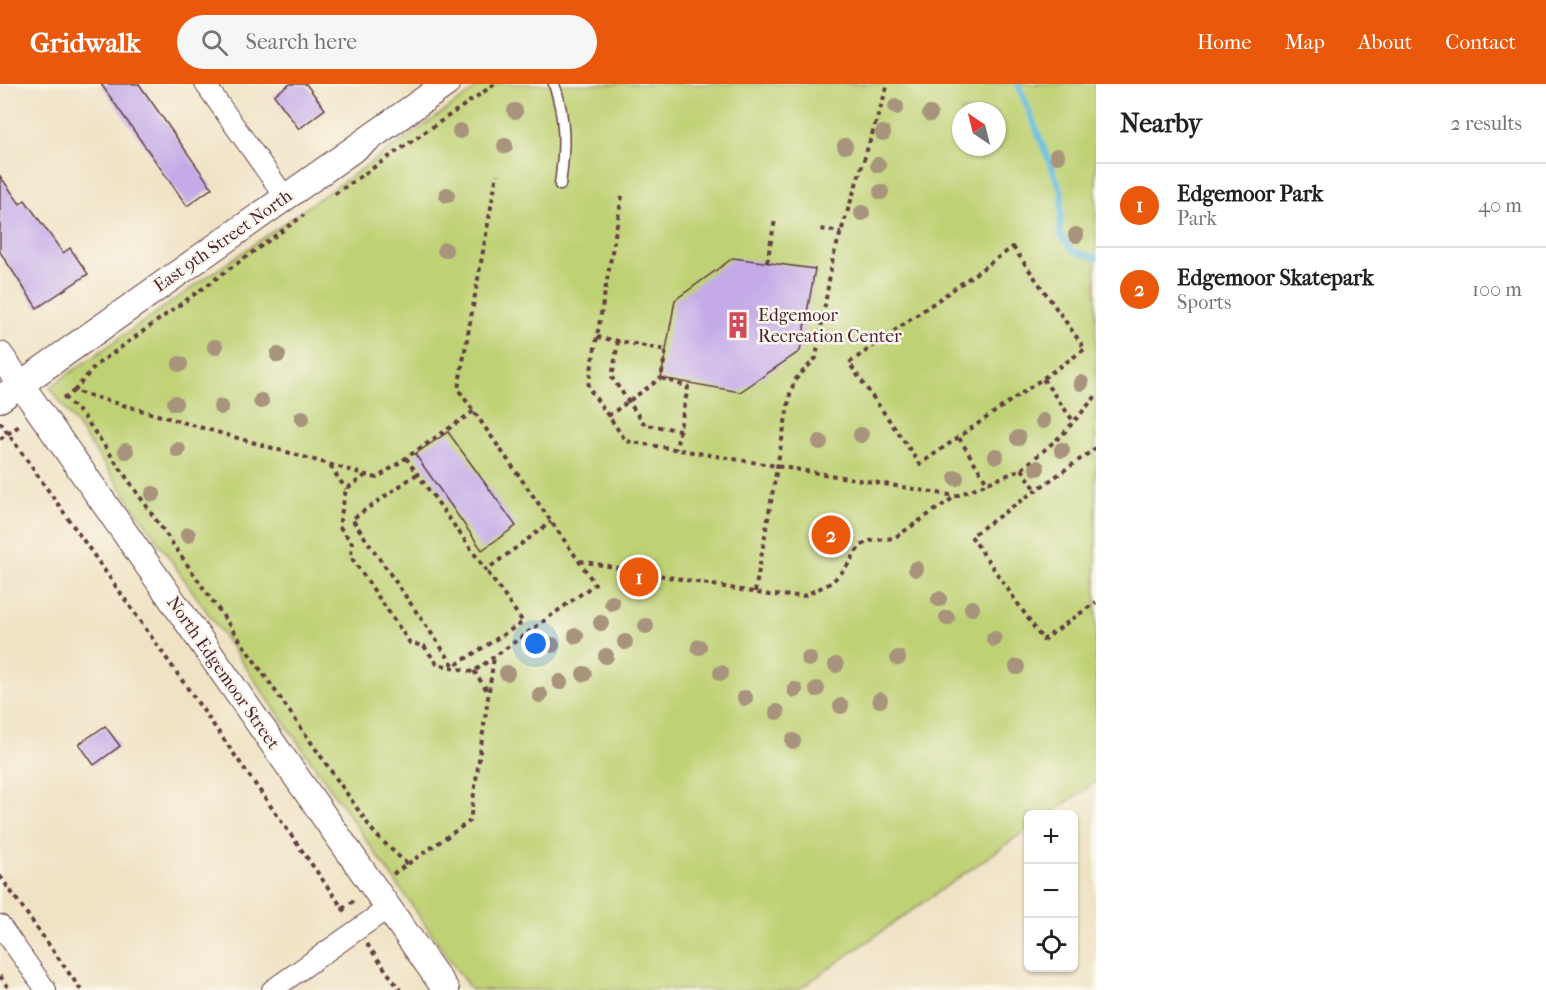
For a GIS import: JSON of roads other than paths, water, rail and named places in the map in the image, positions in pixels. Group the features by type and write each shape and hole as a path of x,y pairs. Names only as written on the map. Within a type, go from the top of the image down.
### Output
{"street":[{"path":"205,84 285,198"},
{"name":"East 9th Street North","path":"10,392 446,84"},
{"name":"North Edgemoor Street","path":"0,356 10,392 39,412 446,990"},
{"path":"272,990 388,908"},
{"path":"0,925 45,990"}],"lane":[{"path":"554,84 562,107 565,134 560,184"}],"waterway":[{"path":"1018,84 1062,193 1060,234 1073,251 1096,258"}],"place":[{"name":"Edgemoor Recreation Center","path":"738,325"},
{"name":"Edgemoor Skatepark","path":"831,535"},
{"name":"Edgemoor Park","path":"639,577"}]}
